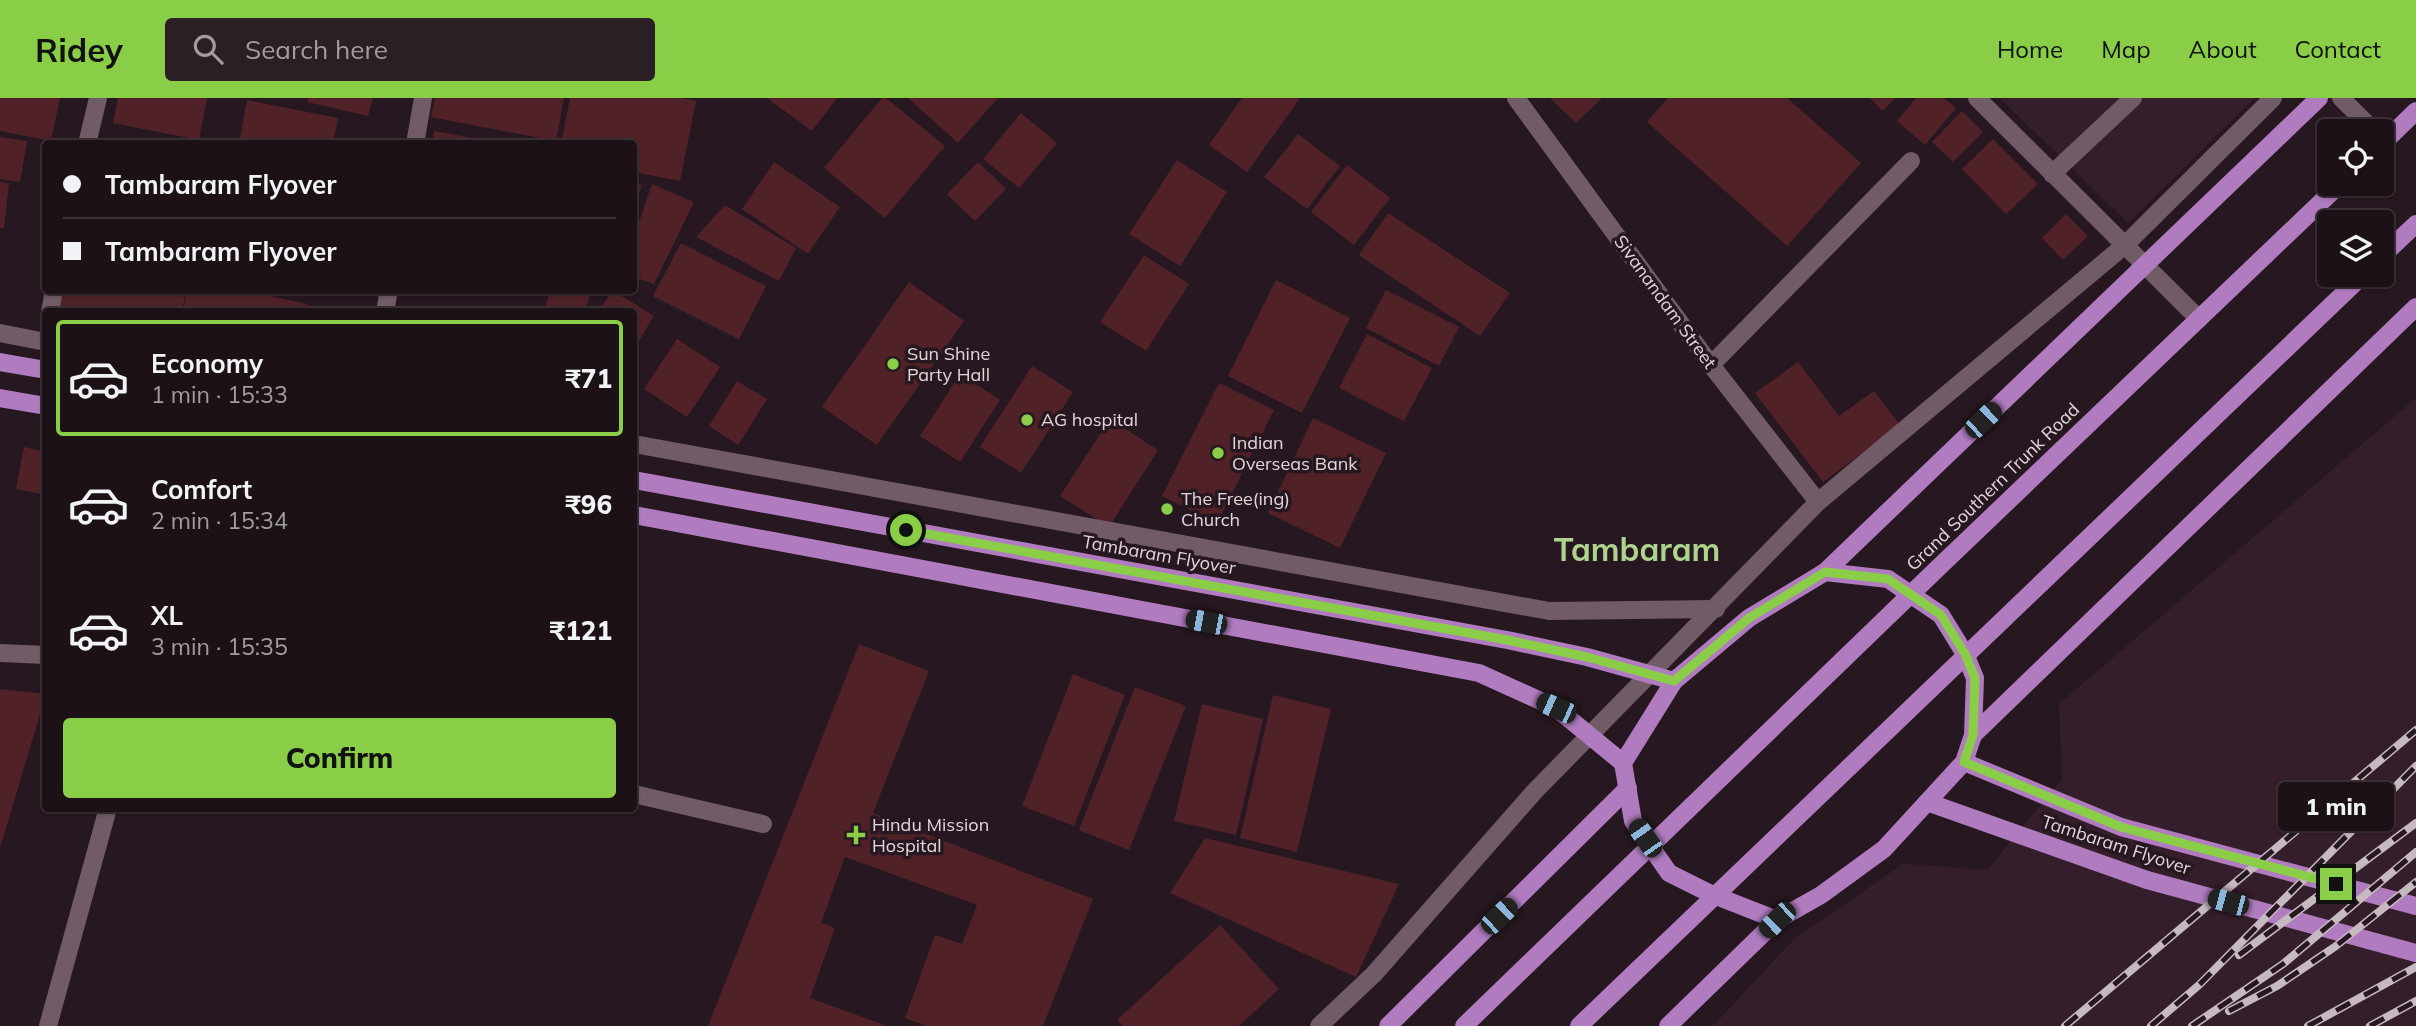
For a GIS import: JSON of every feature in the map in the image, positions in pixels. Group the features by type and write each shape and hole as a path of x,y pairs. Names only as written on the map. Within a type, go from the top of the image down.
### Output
{"main road":[{"path":"1623,763 1674,681 1749,618 1825,572 2319,98"},
{"path":"2394,128 2416,111"},
{"name":"Grand Southern Trunk Road","path":"1464,1026 2327,196"},
{"path":"2394,245 2416,224"},
{"path":"1580,1026 2350,287"},
{"path":"1973,735 2416,307"},
{"path":"0,362 42,369"},
{"path":"0,398 42,405"},
{"name":"Tambaram Flyover","path":"637,481 1507,640 1587,657 1674,681"},
{"path":"637,516 1479,673 1556,708 1623,763 1633,821 1669,873 1711,894 1777,920"},
{"path":"1668,1026 1777,920 1821,895 1884,849 1964,762 1973,735 1975,678 1965,654 1941,615 1888,579 1825,572"},
{"name":"Tambaram Flyover","path":"1964,762 2121,827 2416,906"},
{"path":"1388,1026 1628,788"},
{"name":"Tambaram Flyover","path":"1927,802 2147,880 2416,953"}],"street":[{"path":"88,140 97,98"},
{"path":"416,140 423,98"},
{"name":"Sivanandam Street","path":"1516,98 1711,365 1818,502"},
{"path":"1977,98 2199,319"},
{"path":"2052,174 2133,98"},
{"path":"1319,1026 1374,974 1534,792 1818,502 2125,245 2273,98"},
{"path":"2341,98 2361,119"},
{"path":"1711,365 1911,160"},
{"path":"0,333 42,338"},
{"path":"637,445 1549,611 1716,609"},
{"path":"0,653 42,655"},
{"path":"637,795 763,824"},
{"path":"48,1026 107,812"}],"shaded area":[{"path":"2000,98 2254,98 2128,223"},
{"path":"2416,398 2416,1026 1713,1026 1794,939 1903,864 1987,870 2062,779 2059,704"}],"building":[{"path":"0,98 60,98 51,140 0,131"},
{"path":"118,98 207,98 199,140 113,123"},
{"path":"308,98 373,98 368,116 307,102"},
{"path":"435,98 564,98 556,140 431,117"},
{"path":"570,98 681,98 696,101 680,181 637,173 637,140 562,140"},
{"path":"767,98 837,98 812,131"},
{"path":"882,98 886,98 945,146 885,218 824,168"},
{"path":"908,98 998,98 958,143"},
{"path":"1242,98 1300,98 1247,172 1209,145"},
{"path":"1550,98 1602,98 1576,123"},
{"path":"1668,98 1787,98 1861,163 1787,246 1647,122"},
{"path":"1870,98 1896,98 1882,111"},
{"path":"1916,98 1944,98 1956,108 1925,145 1897,121"},
{"path":"247,100 338,118 334,140 240,140"},
{"path":"1962,111 1983,132 1953,162 1932,142"},
{"path":"1021,113 1057,143 1019,188 983,159"},
{"path":"434,131 483,140 433,140"},
{"path":"1298,134 1340,166 1307,209 1264,177"},
{"path":"0,137 27,141 20,182 0,179"},
{"path":"1993,139 2038,184 2006,214 1962,169"},
{"path":"1177,160 1227,192 1180,266 1129,234"},
{"path":"774,162 840,207 808,254 742,209"},
{"path":"978,162 1006,189 975,221 947,194"},
{"path":"1347,165 1390,198 1354,245 1311,212"},
{"path":"0,182 9,183 4,228 0,228"},
{"path":"637,184 642,185 637,200"},
{"path":"652,184 694,202 654,284 637,278 637,228"},
{"path":"725,205 796,248 779,281 696,237"},
{"path":"1388,213 1510,293 1480,336 1359,255"},
{"path":"2066,214 2088,236 2063,260 2042,238"},
{"path":"681,243 766,286 739,339 653,296"},
{"path":"1144,255 1189,284 1146,351 1100,322"},
{"path":"1276,280 1350,318 1302,413 1228,376"},
{"name":"Sun Shine Party Hall","path":"909,282 964,321 877,445 822,407"},
{"path":"1386,290 1459,327 1439,366 1366,328"},
{"path":"55,294 185,294 183,308 53,308"},
{"path":"186,294 259,294 308,304 308,308 184,308"},
{"path":"550,294 591,294 585,308 544,308"},
{"path":"610,294 618,294 654,316 637,344 637,308 601,308"},
{"path":"1367,334 1432,368 1404,421 1339,388"},
{"path":"677,339 720,367 687,417 644,389"},
{"path":"1798,362 1839,416 1874,391 1900,425 1823,482 1755,393"},
{"name":"AG hospital","path":"1032,366 1073,392 1021,473 980,447"},
{"path":"960,374 1000,400 960,462 920,436"},
{"path":"737,381 767,399 738,445 709,426"},
{"name":"Indian Overseas Bank","path":"1219,383 1274,410 1217,523 1162,496"},
{"path":"1313,418 1386,453 1340,548 1268,513"},
{"path":"1110,419 1158,450 1109,527 1060,496"},
{"path":"24,447 42,451 42,494 16,489"},
{"name":"Hindu Mission Hospital","path":"859,644 929,671 873,813 1093,899 1043,1026 926,1026 905,1018 935,935 962,944 977,905 845,857 821,923 835,928 810,998 887,1026 708,1026"},
{"path":"1073,674 1125,695 1074,826 1022,806"},
{"path":"1135,687 1186,706 1129,850 1079,830"},
{"path":"0,689 42,694 42,707 0,845"},
{"path":"1273,695 1331,709 1297,852 1240,838"},
{"path":"1202,704 1263,719 1236,835 1174,821"},
{"path":"1205,838 1399,884 1356,977 1170,893"},
{"path":"1220,925 1279,989 1239,1026 1123,1026 1117,1020"}],"railway":[{"path":"2065,1026 2416,730"},
{"path":"2151,1026 2199,985 2416,766"},
{"path":"2239,955 2416,823"},
{"path":"2192,1026 2283,964 2416,852"},
{"path":"2229,1011 2277,986 2336,946 2416,882"},
{"path":"2308,1026 2416,967"},
{"path":"2370,1026 2416,1001"}],"place":[{"name":"Sun Shine Party Hall","path":"893,364"},
{"name":"AG hospital","path":"1027,420"},
{"name":"Indian Overseas Bank","path":"1218,453"},
{"name":"The Free(ing) Church","path":"1167,509"},
{"name":"Hindu Mission Hospital","path":"856,835"}],"district":[{"name":"Tambaram","path":"1637,550"}],"route":[{"path":"906,530 1507,640 1587,657 1674,681 1749,618 1825,572 1888,579 1941,615 1965,654 1975,678 1973,735 1964,762 2121,827 2336,884"}]}
